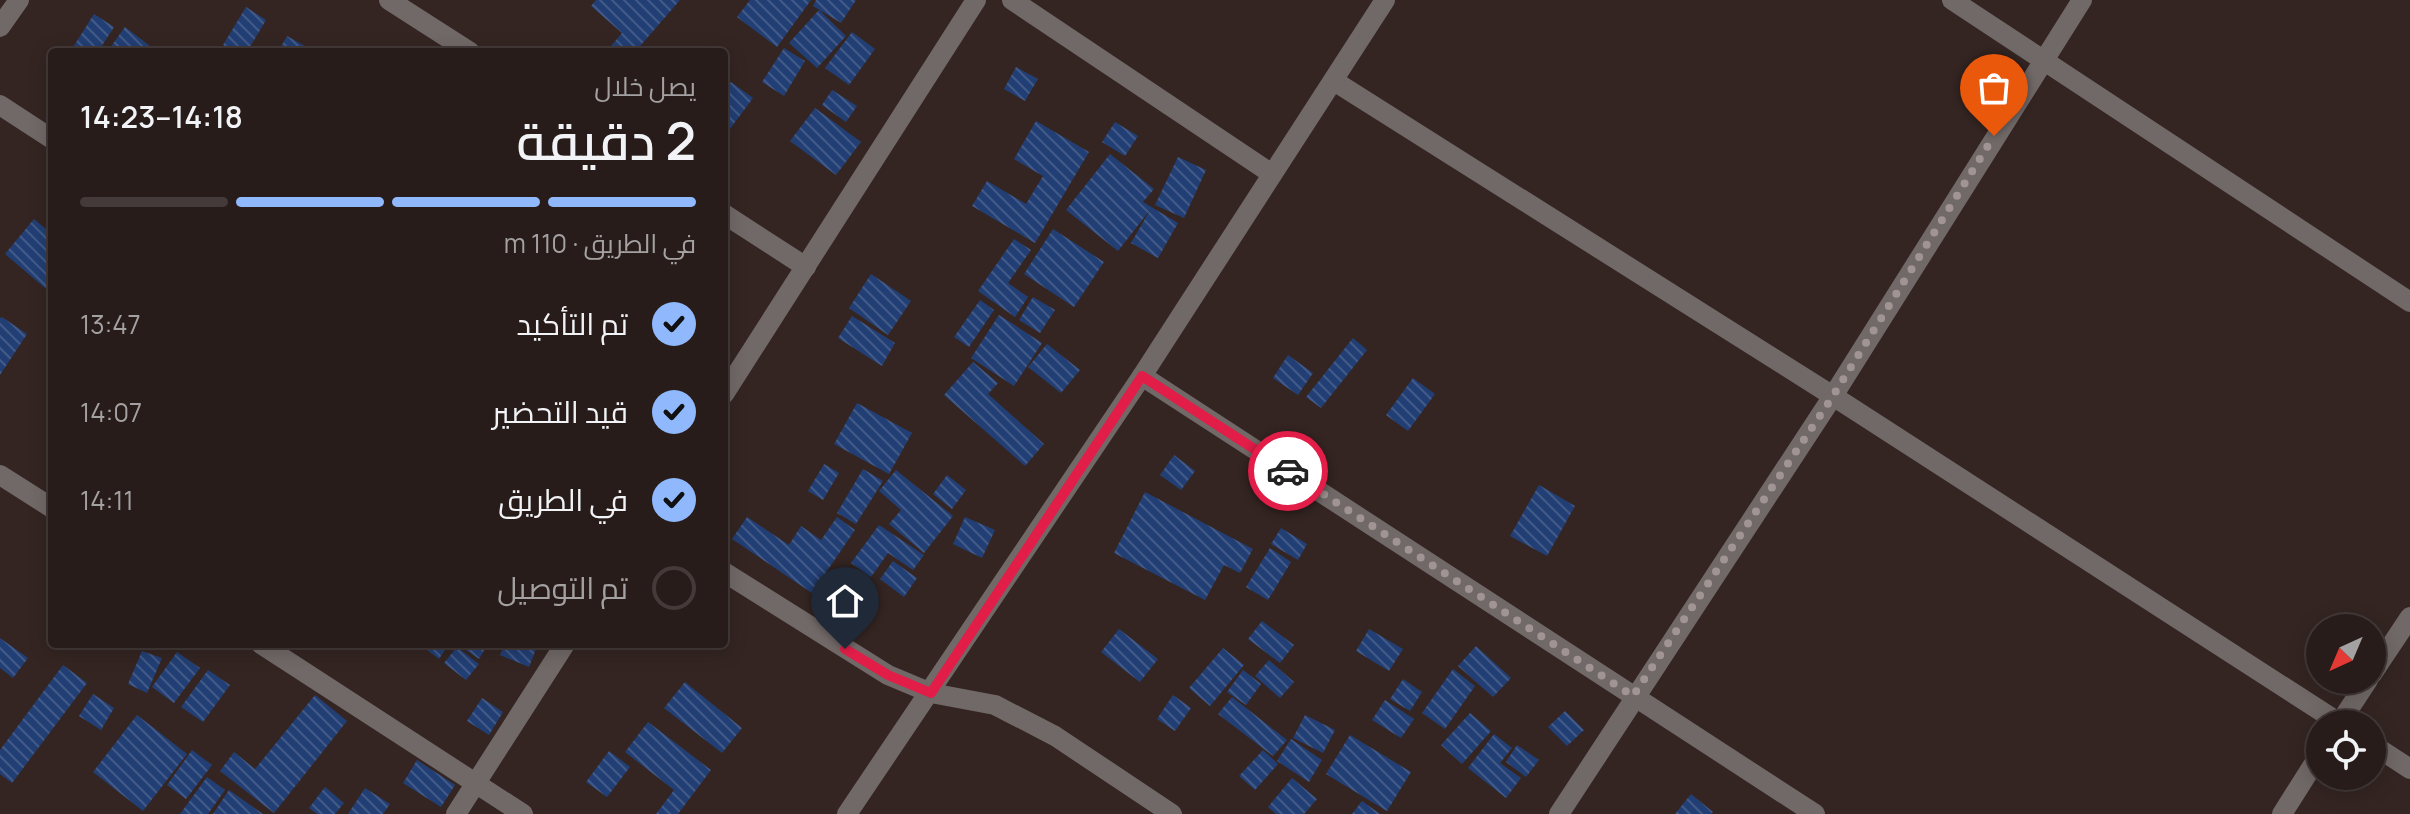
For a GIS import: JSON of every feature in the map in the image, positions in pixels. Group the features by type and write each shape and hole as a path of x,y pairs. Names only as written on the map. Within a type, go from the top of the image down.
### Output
{"street":[{"path":"0,27 19,0"},
{"path":"389,0 464,48"},
{"path":"728,388 976,0"},
{"path":"1012,0 1272,174"},
{"path":"847,814 1142,376 1385,0"},
{"path":"1952,0 2410,302"},
{"path":"1559,814 1633,696 1833,396 2082,0"},
{"path":"1334,81 1833,396 2318,710"},
{"path":"0,105 48,136"},
{"path":"728,217 806,267"},
{"path":"1142,376 1815,814"},
{"path":"0,475 48,505"},
{"path":"728,575 888,675 931,693 995,705 1055,736 1172,814"},
{"path":"2386,653 2410,617"},
{"path":"267,648 523,814"},
{"path":"456,814 562,648"},
{"path":"2386,753 2410,769"},
{"path":"2282,814 2306,776"}],"building":[{"path":"596,0 680,0 638,48 609,48 622,33 591,6"},
{"path":"750,0 811,0 777,47 737,17"},
{"path":"816,0 856,0 841,23 813,6"},
{"path":"246,7 266,20 249,48 228,48 223,45"},
{"path":"819,10 846,36 817,68 789,43"},
{"path":"94,14 114,27 101,48 73,48"},
{"path":"125,27 153,48 110,48"},
{"path":"852,32 875,49 849,85 825,68"},
{"path":"287,36 309,48 280,48"},
{"path":"784,48 805,61 784,96 762,82"},
{"path":"1016,67 1038,79 1025,101 1004,89"},
{"path":"731,82 753,98 728,132 728,86"},
{"path":"832,90 857,106 846,122 822,105"},
{"path":"815,108 861,142 836,175 790,141"},
{"path":"1036,121 1089,152 1035,243 972,206 987,181 1026,204 1043,176 1014,159"},
{"path":"1115,122 1138,136 1125,156 1102,142"},
{"path":"1110,154 1154,189 1143,202 1178,223 1158,258 1131,243 1150,210 1118,251 1066,210"},
{"path":"1178,157 1206,170 1184,218 1155,205"},
{"path":"34,219 48,231 48,291 5,254"},
{"path":"1053,229 1104,262 1074,307 1024,274"},
{"path":"1014,239 1031,250 1008,283 1028,297 1015,317 978,291"},
{"path":"871,274 911,301 888,335 849,308"},
{"path":"1033,297 1055,310 1040,333 1019,320"},
{"path":"980,300 994,310 969,347 954,337"},
{"path":"999,315 1042,343 1014,386 971,358"},
{"path":"852,316 895,343 882,366 838,338"},
{"path":"0,318 27,334 0,375"},
{"path":"1353,338 1367,350 1321,408 1306,397"},
{"path":"1047,344 1080,370 1061,393 1028,367"},
{"path":"1288,355 1313,373 1298,395 1273,378"},
{"path":"973,362 998,383 988,394 1044,444 1025,466 944,395"},
{"path":"1413,378 1435,394 1408,431 1386,415"},
{"path":"857,403 912,433 889,474 834,444"},
{"path":"1174,455 1195,471 1181,490 1160,475"},
{"path":"824,464 839,473 823,500 808,491"},
{"path":"863,469 883,481 856,524 837,513"},
{"path":"896,470 953,516 924,553 889,524 901,510 879,491"},
{"path":"947,475 966,490 952,509 933,494"},
{"path":"1539,485 1575,506 1547,556 1510,536"},
{"path":"1145,492 1253,549 1240,573 1224,565 1205,600 1114,553"},
{"path":"747,517 789,545 801,526 821,540 837,517 855,530 812,593 732,539"},
{"path":"965,517 995,530 982,558 953,544"},
{"path":"879,525 924,555 913,570 888,553 871,577 851,563"},
{"path":"1281,528 1307,544 1298,560 1271,544"},
{"path":"1270,548 1291,562 1268,600 1246,587"},
{"path":"893,561 917,578 904,597 880,579"},
{"path":"1262,621 1294,645 1280,663 1248,639"},
{"path":"1119,629 1158,659 1140,682 1101,652"},
{"path":"1369,629 1403,649 1389,671 1356,651"},
{"path":"0,638 28,658 13,678 0,668"},
{"path":"1476,646 1511,678 1493,697 1458,666"},
{"path":"424,648 446,648 439,659"},
{"path":"458,648 479,664 466,680 444,663"},
{"path":"463,648 486,648 479,659"},
{"path":"503,648 536,648 529,667 500,655"},
{"path":"1223,648 1244,665 1210,706 1189,688"},
{"path":"142,651 162,658 147,693 128,684"},
{"path":"177,652 200,668 174,703 152,687"},
{"path":"1269,660 1294,682 1280,698 1255,676"},
{"path":"63,665 87,683 12,783 0,774 0,750"},
{"path":"1453,669 1475,686 1445,729 1422,713"},
{"path":"208,670 230,685 203,722 181,707"},
{"path":"1243,670 1261,684 1246,705 1227,692"},
{"path":"1403,679 1422,692 1410,711 1390,699"},
{"path":"685,682 742,728 722,753 664,708"},
{"path":"93,694 114,708 101,730 79,716"},
{"path":"315,695 347,721 274,813 220,771 234,752 255,769"},
{"path":"1173,695 1191,708 1175,731 1157,719"},
{"path":"1232,697 1287,740 1273,756 1218,714"},
{"path":"482,698 503,712 489,735 467,721"},
{"path":"1385,700 1414,719 1401,738 1372,720"},
{"path":"1565,711 1584,730 1567,746 1548,727"},
{"path":"1470,713 1491,731 1462,764 1441,745"},
{"path":"137,715 187,754 143,811 93,772"},
{"path":"1305,715 1335,730 1323,753 1293,738"},
{"path":"648,722 711,770 678,814 656,814 674,790 625,752"},
{"path":"1494,734 1512,748 1500,763 1521,778 1506,798 1468,768"},
{"path":"1350,735 1411,772 1387,811 1326,774"},
{"path":"1291,739 1322,760 1309,782 1277,761"},
{"path":"1517,745 1539,760 1526,777 1506,762"},
{"path":"192,750 212,765 186,799 167,785"},
{"path":"1263,750 1278,764 1255,790 1239,776"},
{"path":"609,751 630,767 607,797 586,782"},
{"path":"417,760 455,785 441,807 403,783"},
{"path":"207,777 225,790 208,814 180,814"},
{"path":"1292,778 1317,799 1304,814 1276,814 1268,807"},
{"path":"325,787 344,803 335,814 317,814 309,808"},
{"path":"365,788 390,804 383,814 348,814"},
{"path":"229,790 263,814 213,814"},
{"path":"1691,794 1713,812 1675,814"},
{"path":"1362,801 1380,814 1352,814"}],"way so far":[{"path":"1288,471 1633,696 1833,396 1994,136"}],"route":[{"path":"845,649 888,675 931,693 1142,376 1288,471"}]}
